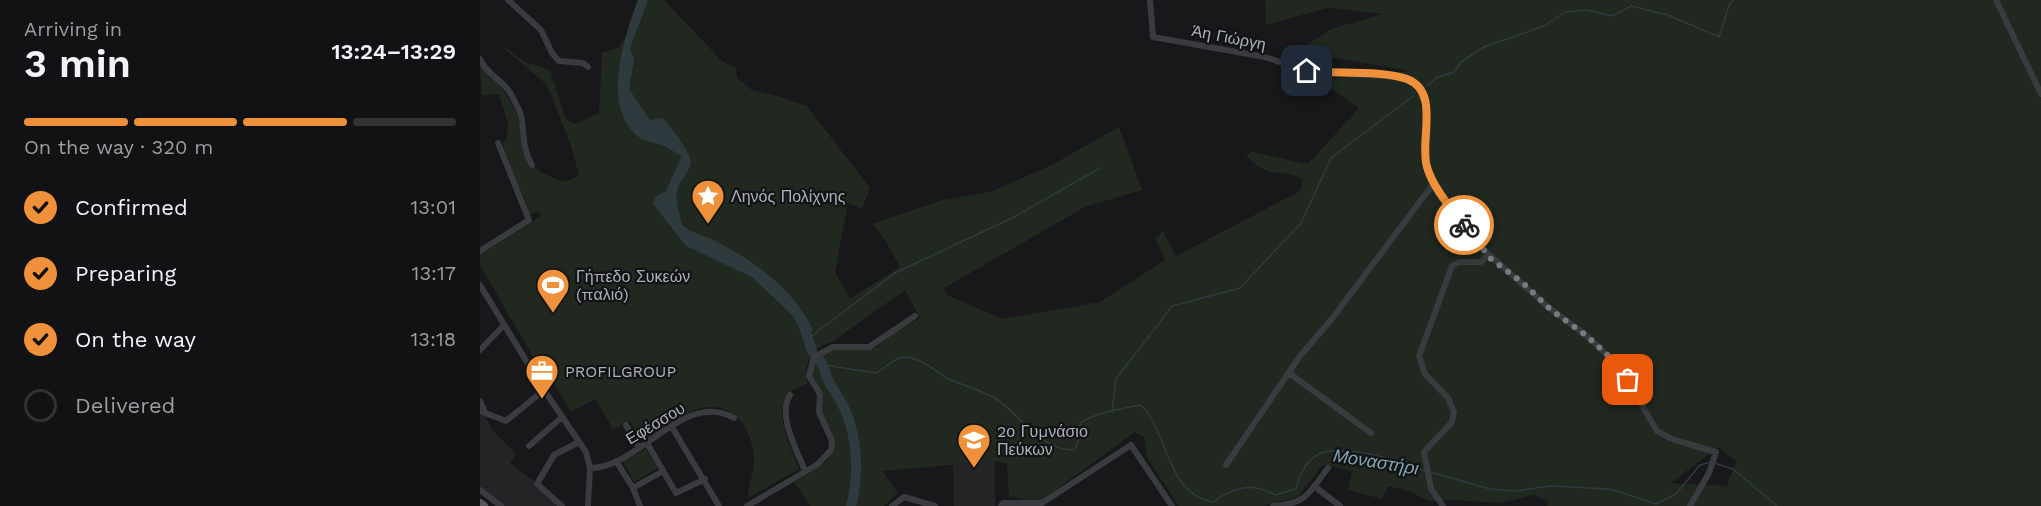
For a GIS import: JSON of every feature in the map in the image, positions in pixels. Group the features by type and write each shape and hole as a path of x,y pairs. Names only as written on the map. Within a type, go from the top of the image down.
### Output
{"main road":[{"path":"480,503 484,506"}],"street":[{"path":"508,0 544,33 552,53 559,61 583,63 588,68"},
{"name":"Άη Γιώργη","path":"1150,0 1153,37 1265,57 1307,71 1400,77 1416,84 1426,100 1425,156 1434,183 1488,255 1548,307 1587,336 1615,363 1658,431 1672,439 1716,453 1709,473 1690,506"},
{"path":"1996,0 2041,94"},
{"path":"480,59 484,67 507,87 522,117 524,144 532,165"},
{"path":"480,251 529,220 498,143"},
{"path":"1226,465 1300,356 1331,320 1434,183"},
{"path":"1443,506 1431,489 1425,450 1452,422 1454,412 1448,398 1424,371 1419,362 1419,351 1443,295 1452,266 1459,262 1481,262 1488,255"},
{"path":"481,290 586,452 591,468 588,506"},
{"path":"747,506 815,466 826,457 832,444 819,412 820,394 809,376 813,359 833,347 869,347 915,316"},
{"path":"480,350 504,325"},
{"path":"1289,373 1371,433"},
{"path":"480,400 482,412 501,421 507,421 544,390"},
{"path":"790,394 785,405 786,419 805,471"},
{"name":"Εφέσσου","path":"591,468 602,468 616,461 672,427 704,411 717,411 734,418"},
{"path":"529,446 562,417"},
{"path":"626,425 639,448"},
{"path":"672,427 719,506"},
{"path":"562,506 537,484 546,466 557,452 579,442"},
{"path":"647,443 677,494 705,479"},
{"path":"1001,506 1003,503 1038,505 1131,445 1172,506"},
{"path":"616,461 633,488 640,506"},
{"path":"1273,506 1298,503 1328,468"},
{"path":"633,488 663,471"},
{"path":"1314,486 1340,506"},
{"path":"480,490 501,506"},
{"path":"892,506 903,497 923,505 935,506"}],"shaded area":[{"path":"638,0 648,0 630,48 634,60 629,89 650,120 662,118 665,121 680,139 691,159 690,167 677,192 682,225 747,259 785,290 813,330 804,338 793,316 752,277 686,246 653,204 655,197 666,191 682,156 636,135 626,122 620,106 618,88 622,51"},
{"path":"648,0 664,0 722,61 736,68 737,78 752,90 807,106 870,188 862,209 848,203 835,272 850,299 900,267 885,240 872,224 942,200 990,192 1048,167 1119,127 1142,190 1085,207 944,288 947,295 1002,319 1100,302 1165,260 1155,238 1163,231 1176,256 1300,191 1303,180 1288,174 1262,169 1246,155 1252,152 1308,164 1359,108 1319,80 1410,71 1298,51 1331,29 1383,14 1328,8 1266,25 1265,0 2041,0 2041,506 1547,506 1548,501 1534,495 1500,503 1428,501 1411,492 1388,486 1382,499 1348,490 1352,471 1323,465 1298,497 1264,506 1179,506 1147,458 1144,437 1135,432 1039,502 1009,496 1007,464 996,461 882,471 898,493 884,506 811,506 794,482 825,463 833,450 822,412 823,395 812,376 815,358 831,349 879,347 880,342 920,318 905,290 832,342 819,347 814,352 808,363 808,383 787,395 783,403 785,432 799,469 748,498 754,457 748,433 735,416 727,410 705,407 686,414 644,441 639,437 630,421 613,429 595,399 571,412 540,360 536,362 480,265 480,255 541,216 538,211 530,215 523,195 515,183 502,142 506,141 508,124 499,94 482,95 480,66 499,85 513,106 520,123 522,146 533,166 545,174 566,182 579,175 570,143 547,85 504,46 523,61 550,70 566,119 574,124 599,113 602,53 619,47","holes":["1718,447 1736,461 1727,486 1671,483"]},
{"path":"480,414 485,416 493,431 516,454 510,463 566,506 502,506 480,489"},
{"name":"2ο Γυμνάσιο Πεύκων","path":"952,416 995,433 995,506 954,506"},
{"path":"646,449 658,468 634,482 623,462"}],"waterway":[{"path":"1428,85 1436,78 1454,72 1461,62 1484,47 1544,26 1565,12 1587,10 1612,16 1631,6 1668,15 1719,37 1730,3 1734,0"},
{"path":"1112,413 1116,379 1172,306 1240,288 1301,223 1331,158 1413,96"},
{"path":"809,338 895,273 1014,217 1100,168"},
{"path":"803,323 812,351"},
{"path":"817,357 843,406 853,433 856,470 851,506"},
{"name":"Μοναστήρι","path":"824,365 876,373 899,358 913,358 949,379 996,399 1042,439 1063,449 1075,450 1080,423 1087,419 1109,411 1141,405 1150,417 1177,475 1198,497 1213,502 1228,493 1243,488 1259,488 1275,495 1296,489 1301,474 1310,460 1330,451 1373,455 1426,471"},
{"name":"Μοναστήρι","path":"1430,472 1490,489 1515,491 1550,486 1610,489 1656,504 1676,494 1700,465 1710,462"},
{"name":"Μοναστήρι","path":"1714,463 1733,469 1777,506"}],"way so far":[{"path":"1464,225 1491,259 1523,283 1551,310 1601,348 1618,365 1628,380"}],"place":[{"name":"Ληνός Πολίχνης","path":"708,225"},
{"name":"Γήπεδο Συκεών (παλιό)","path":"553,314"},
{"name":"PROFILGROUP","path":"542,400"},
{"name":"2ο Γυμνάσιο Πεύκων","path":"974,469"}],"route":[{"path":"1307,71 1400,77 1418,86 1426,100 1424,149 1427,168 1440,192 1464,225"}]}
